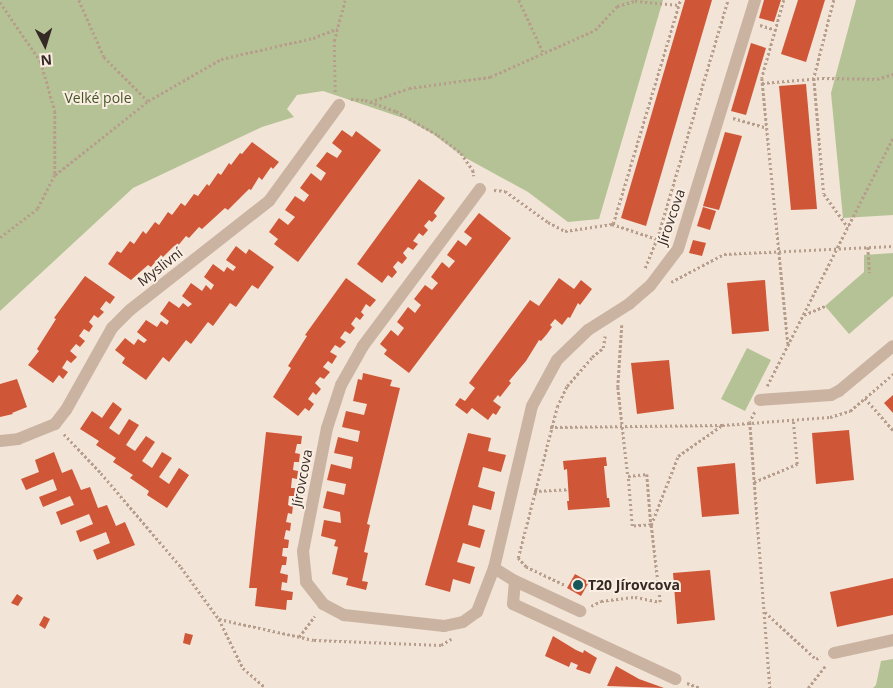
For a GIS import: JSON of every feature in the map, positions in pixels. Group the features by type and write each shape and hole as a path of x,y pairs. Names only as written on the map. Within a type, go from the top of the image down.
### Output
{"street":[{"name":"Jírovcova","path":"480,189 363,346 341,384 326,428 303,551 306,582 323,604 344,615 444,626 463,622 477,612 494,568 532,406 557,360 588,330 629,304 650,286 678,249 755,0"},
{"name":"Myslivní","path":"0,441 18,439 54,424 66,410 112,328 130,310 269,201 344,102"},
{"path":"760,400 831,394 839,391 893,346"},
{"path":"494,568 515,581 580,611"},
{"path":"515,581 514,604 676,679"},
{"path":"834,653 893,640"}],"path":[{"path":"80,0 104,57 148,101"},
{"path":"345,0 334,41 333,88 344,102 369,102 396,111 438,135 461,153 473,170 474,179 480,189"},
{"path":"519,0 543,52"},
{"path":"612,224 680,0"},
{"path":"643,272 657,239 728,0"},
{"path":"784,0 762,83 788,344"},
{"path":"834,0 814,78 824,194 848,227"},
{"path":"369,102 409,88 490,77 595,30 618,6 634,1 679,5"},
{"path":"0,2 41,62 55,111 55,174 38,209 0,238"},
{"path":"55,174 148,101 221,59 313,38 337,29"},
{"path":"762,83 814,78 877,79 893,74"},
{"path":"745,122 767,128"},
{"path":"770,688 750,422 893,138"},
{"path":"505,191 548,222 565,231 612,224 657,239"},
{"path":"668,284 724,254 893,246"},
{"path":"868,248 870,272"},
{"path":"803,316 825,306"},
{"path":"617,324 623,320 618,386 632,526 651,525"},
{"path":"564,585 526,567 518,558 550,427 567,386 592,357 603,348 606,331"},
{"path":"865,398 893,430"},
{"path":"754,482 796,464 794,419"},
{"path":"550,427 722,425 750,422"},
{"path":"54,424 101,473 181,567 219,619 243,668 266,688"},
{"path":"651,525 678,456 722,425"},
{"path":"580,611 601,601 635,597 660,602 647,474 628,476"},
{"path":"534,491 568,490"},
{"path":"299,637 323,604"},
{"path":"765,611 816,659 834,653"},
{"path":"219,619 314,640 441,645 458,636"},
{"path":"808,688 834,653"}],"green space":[{"name":"Velké pole","path":"0,0 663,0 599,219 568,222 528,192 464,157 433,134 406,119 323,91 297,95 287,109 294,117 262,127 133,188 0,311"},
{"path":"856,0 893,0 893,215 843,218 831,93"},
{"path":"893,253 893,296 849,334 825,306 864,272 864,255"},
{"path":"747,348 771,360 745,411 721,399"},
{"path":"893,659 893,688 873,688 876,685 881,661"}],"building":[{"path":"685,0 712,0 646,226 621,218"},
{"path":"764,0 781,0 774,22 759,18"},
{"path":"798,0 825,0 806,62 781,54"},
{"path":"751,43 766,48 746,115 731,111"},
{"path":"806,84 817,209 791,210 779,86"},
{"path":"342,130 352,137 356,131 381,150 298,262 274,244 278,239 269,232 279,218 288,225 295,217 285,210 295,196 304,202 309,195 300,188 311,173 321,181 326,173 316,166 327,152 337,158 342,151 332,143"},
{"path":"725,132 742,136 719,210 703,206"},
{"path":"252,142 279,162 273,169 271,167 262,180 259,177 251,190 249,189 228,210 225,208 202,229 199,227 189,238 186,236 176,248 174,246 163,257 161,255 151,267 148,265 131,280 108,264 117,251 121,253 130,241 134,244 143,231 146,234 155,222 159,225 168,212 172,215 181,203 185,206 194,194 198,196 207,184 209,186 218,173 221,175 229,163 231,165"},
{"path":"419,179 445,198 434,213 437,216 432,222 429,220 424,226 428,230 423,236 419,233 413,241 418,244 413,250 408,247 403,253 407,258 402,264 398,261 393,267 397,272 392,278 388,275 382,283 357,264"},
{"path":"703,207 716,211 710,230 697,226"},
{"path":"479,213 511,238 409,373 384,354 387,350 380,344 391,330 398,336 404,328 397,322 408,307 415,313 421,305 414,299 425,285 432,290 438,283 431,277 442,262 449,268 455,261 447,255 458,240 466,246 472,238 464,232"},
{"path":"693,240 706,243 702,256 689,253"},
{"path":"236,246 246,254 249,249 274,267 258,289 252,285 236,307 230,303 213,326 208,322 191,344 186,340 169,362 163,357 146,380 122,363 125,358 115,350 125,338 134,345 138,339 144,343 147,340 137,332 146,320 157,327 161,321 167,325 169,321 160,314 169,301 179,308 183,303 188,307 192,304 182,296 191,283 202,291 206,285 211,290 214,285 204,277 213,264 224,272 227,267 233,271 236,267 226,260"},
{"path":"85,276 115,297 110,304 106,301 100,309 104,312 98,318 94,315 89,322 93,326 89,332 84,329 79,336 85,341 80,347 76,344 70,351 77,357 71,363 67,360 62,368 68,372 63,379 59,375 53,383 28,365 39,351 37,349 56,319 54,318"},
{"path":"346,278 376,300 370,307 366,304 361,312 364,315 360,320 356,317 351,324 355,328 350,334 345,331 340,338 346,342 340,348 335,345 330,352 337,356 332,364 328,361 323,367 330,372 324,379 320,377 315,383 321,389 316,395 313,392 308,399 314,404 309,411 305,408 298,416 273,397 291,368 288,366 307,336 305,335"},
{"path":"559,278 574,289 581,280 592,289 580,305 578,303 570,318 568,317 562,325 555,319 550,325 552,327 547,334 541,341 539,340 526,361 509,381 511,383 500,397 498,395 493,401 501,407 496,415 493,413 488,420 472,408 467,414 455,405 460,398 465,401 475,388 469,383 530,300 539,306"},
{"path":"765,280 769,331 732,334 727,283"},
{"path":"669,360 674,409 637,414 631,363"},
{"path":"363,373 392,380 390,386 400,388 367,524 370,525 364,552 368,553 362,581 368,582 366,590 346,585 348,578 332,574 338,547 334,546 336,540 321,536 324,520 341,523 340,512 323,508 327,491 344,495 346,484 327,480 331,464 351,469 353,457 334,453 338,437 358,442 360,431 342,427 346,411 364,415 367,404 353,401 358,379 362,380"},
{"path":"17,379 27,407 13,414 0,417 0,384"},
{"path":"893,395 893,413 884,403"},
{"path":"113,402 122,409 109,428 119,435 129,419 139,425 126,445 135,451 146,436 155,442 142,461 152,468 162,452 172,458 159,477 169,484 179,468 189,475 167,508 147,495 149,491 130,478 133,475 113,462 116,458 96,445 99,441 80,429 92,411 102,418"},
{"path":"849,430 854,480 816,484 812,433"},
{"path":"266,432 302,436 301,444 297,444 295,453 300,454 299,462 294,462 293,470 298,471 297,479 292,478 291,488 295,488 294,496 289,496 288,505 293,506 292,514 288,513 286,522 291,523 290,531 286,530 284,539 289,540 288,548 283,548 282,556 287,557 286,565 282,565 280,573 288,575 287,583 282,582 281,590 293,592 292,600 287,600 286,610 255,606 257,588 249,588"},
{"path":"468,433 491,438 488,451 506,455 501,472 483,467 478,487 495,492 491,510 473,505 468,525 485,530 480,548 463,543 457,562 475,567 470,584 453,579 450,592 425,585"},
{"path":"54,452 62,473 72,469 81,490 90,487 98,508 107,505 116,526 125,522 135,545 97,560 93,550 110,543 106,532 80,542 76,531 93,524 89,514 61,525 56,512 74,505 70,496 43,507 39,497 57,490 53,479 26,490 21,479 39,472 35,460"},
{"path":"606,457 607,466 604,466 607,498 609,498 610,507 568,510 567,469 564,470 563,461"},
{"path":"735,463 739,514 702,517 697,467"},
{"path":"710,570 715,620 677,624 673,573"},
{"name":"T20 Jírovcova","path":"575,574 589,582 581,596 567,588"},
{"path":"893,578 893,615 837,627 830,592"},
{"path":"17,594 23,598 18,606 11,603"},
{"path":"44,616 50,619 45,629 39,625"},
{"path":"185,633 193,635 190,645 183,643"},
{"path":"553,636 576,650 583,653 584,650 597,658 590,674 576,669 578,665 571,662 569,667 545,656"},
{"path":"616,666 639,679 664,688 607,686"}],"place":[{"name":"T20 Jírovcova","path":"578,585"}]}
